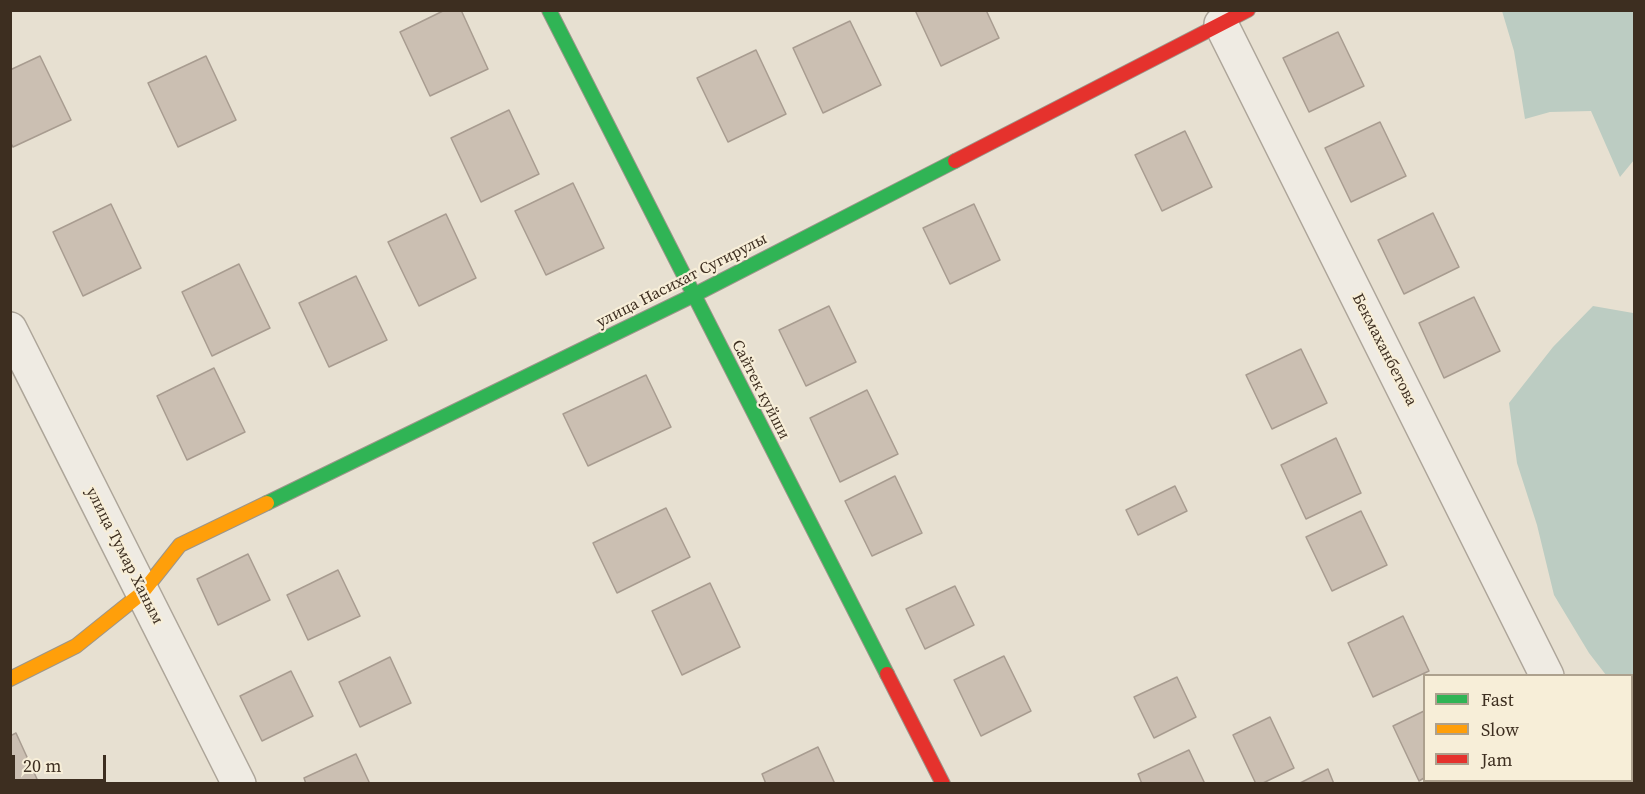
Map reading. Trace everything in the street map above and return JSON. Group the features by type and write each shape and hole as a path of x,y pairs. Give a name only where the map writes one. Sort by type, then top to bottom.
{"street":[{"name":"Сайтек куйши","path":"549,10 943,783"},
{"name":"улица Насихат Сугирулы","path":"10,679 76,646 142,593 180,545 694,295 1235,17"},
{"name":"Бекмаханбетова","path":"1235,17 1547,674"},
{"name":"улица Тумар Ханым","path":"10,329 239,783"}],"shaded area":[{"path":"1502,11 1634,11 1634,160 1620,177 1591,111 1550,112 1525,119 1514,51"},
{"path":"1593,306 1633,313 1634,311 1633,692 1633,674 1605,674 1589,653 1554,595 1537,525 1517,463 1509,403 1553,347"}],"building":[{"path":"445,10 461,10 488,69 430,96 400,32"},
{"path":"915,10 986,10 999,38 941,66"},
{"path":"850,21 881,85 823,113 793,48"},
{"path":"1338,32 1364,86 1309,112 1283,58"},
{"path":"756,50 786,114 728,142 697,78"},
{"path":"40,56 71,120 13,147 10,142 10,70"},
{"path":"206,56 236,120 178,147 148,83"},
{"path":"509,110 539,174 481,202 451,138"},
{"path":"1380,122 1406,176 1351,202 1325,148"},
{"path":"1185,131 1212,187 1162,211 1135,155"},
{"path":"573,183 604,248 546,275 515,211"},
{"path":"111,204 141,268 83,296 53,232"},
{"path":"974,204 1000,260 950,284 923,228"},
{"path":"1433,213 1459,267 1404,294 1378,240"},
{"path":"446,214 476,278 419,306 388,242"},
{"path":"239,264 270,328 212,356 182,292"},
{"path":"356,276 387,340 329,367 299,303"},
{"path":"1474,297 1500,351 1444,378 1419,323"},
{"path":"829,306 856,362 806,386 779,330"},
{"path":"1301,349 1327,403 1272,429 1246,375"},
{"path":"214,368 245,432 187,460 157,396"},
{"path":"646,375 671,427 588,466 563,414"},
{"path":"867,390 898,454 840,482 810,418"},
{"path":"1336,438 1361,493 1306,519 1281,465"},
{"path":"895,476 922,533 872,556 845,501"},
{"path":"1175,486 1187,511 1138,535 1126,510"},
{"path":"666,508 690,557 617,593 593,543"},
{"path":"1361,511 1387,565 1332,591 1306,537"},
{"path":"248,554 270,600 218,625 197,579"},
{"path":"338,570 360,616 308,640 287,595"},
{"path":"710,583 740,647 682,675 652,611"},
{"path":"955,586 974,625 925,649 906,609"},
{"path":"1403,616 1429,671 1373,697 1348,643"},
{"path":"1004,656 1031,711 981,736 954,680"},
{"path":"390,657 411,703 360,727 339,682"},
{"path":"291,671 313,716 262,741 240,696"},
{"path":"1177,677 1196,717 1154,738 1134,697"},
{"path":"1423,711 1423,779 1419,781 1393,726"},
{"path":"1270,717 1294,768 1261,784 1256,784 1233,735"},
{"path":"16,733 37,779 28,784 10,784 10,736"},
{"path":"818,747 835,784 766,784 762,774"},
{"path":"1189,750 1205,784 1142,784 1138,774"},
{"path":"356,754 370,784 306,784 304,778"},
{"path":"1328,769 1334,784 1298,784"}],"traffic: fast":[{"path":"549,10 887,674"},
{"path":"267,503 694,295 955,161"}],"traffic: slow":[{"path":"10,679 76,646 142,593 180,545 267,503"}],"traffic: jam":[{"path":"955,161 1248,10"},
{"path":"887,674 943,784"}]}
